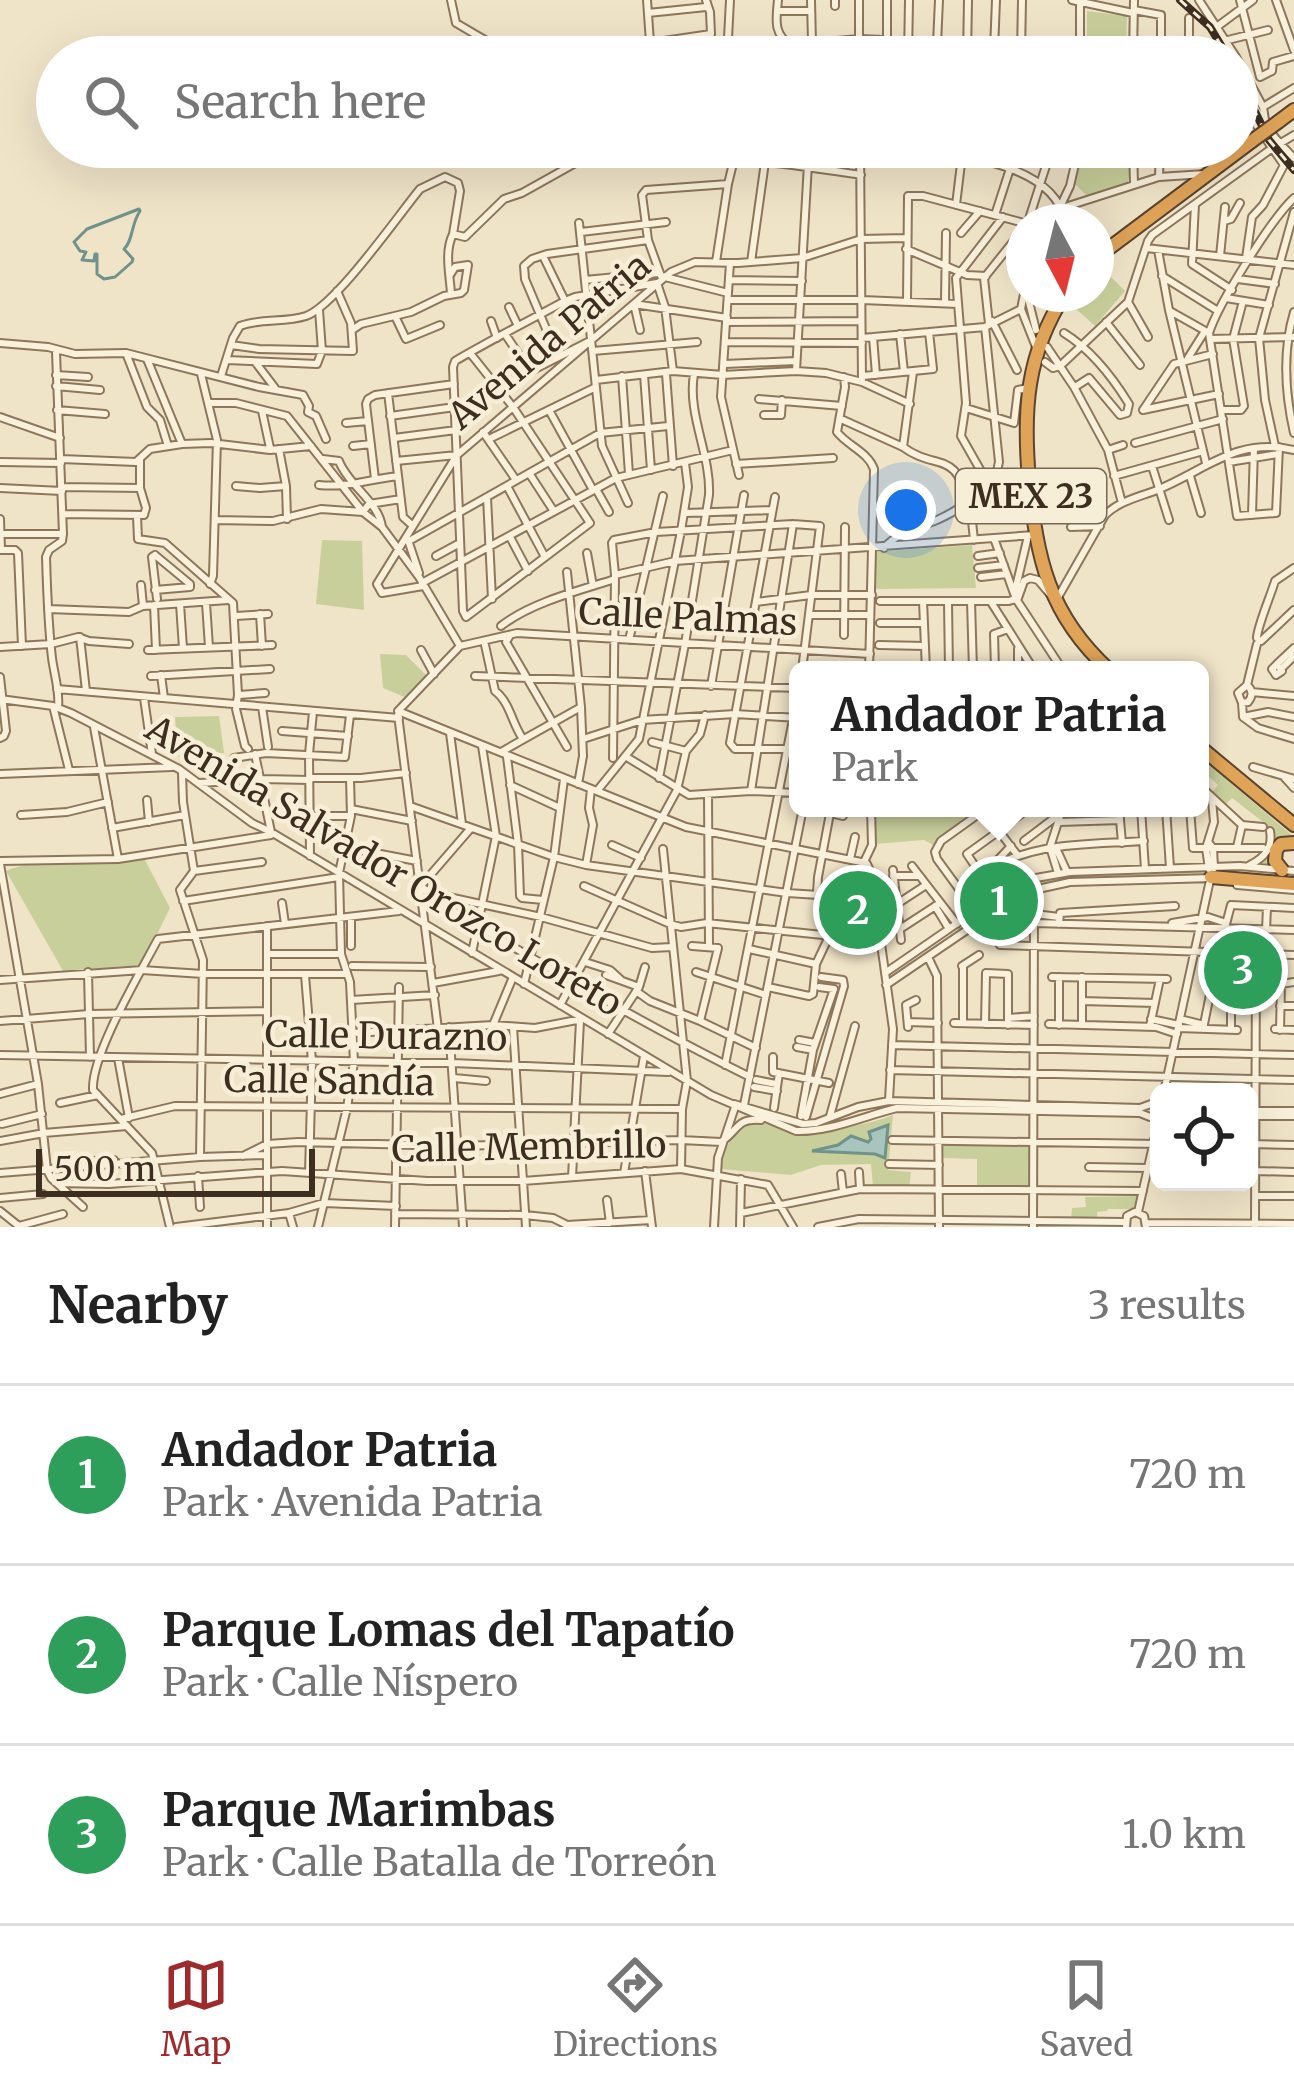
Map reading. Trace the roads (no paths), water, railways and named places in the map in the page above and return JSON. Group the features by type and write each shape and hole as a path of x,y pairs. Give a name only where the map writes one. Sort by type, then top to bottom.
{"highway":[{"path":"1258,135 1294,110"},
{"path":"1114,244 1216,168"},
{"name":"MEX 23","path":"1058,312 1028,388 1032,568 1081,641 1100,661"},
{"path":"1209,754 1294,825"},
{"path":"1288,870 1275,861 1276,850 1281,844 1294,844"},
{"path":"1211,871 1293,887"}],"street":[{"path":"451,0 456,23 478,36"},
{"path":"647,0 650,36"},
{"path":"728,36 730,0"},
{"path":"778,0 781,36"},
{"path":"811,0 812,36"},
{"path":"859,0 860,36"},
{"path":"886,36 887,0"},
{"path":"908,36 909,0"},
{"path":"939,0 939,36"},
{"path":"967,36 968,0"},
{"path":"995,36 996,0"},
{"path":"1021,36 1022,0"},
{"path":"1199,0 1225,36"},
{"path":"1219,26 1241,4 1253,0"},
{"path":"1258,70 1260,77 1272,71 1273,62 1294,53 1276,0"},
{"path":"1078,36 1076,2 1161,15 1161,36"},
{"path":"648,13 706,4 711,34 697,36"},
{"path":"1241,4 1248,34"},
{"path":"777,11 810,11"},
{"path":"1189,18 1189,36"},
{"path":"1241,36 1268,30"},
{"path":"1263,106 1294,88"},
{"path":"1258,98 1271,123 1272,148"},
{"path":"1258,110 1271,123"},
{"path":"1248,259 1252,218 1284,165 1258,126"},
{"path":"1258,158 1294,135"},
{"path":"1272,148 1294,158"},
{"path":"453,234 468,236 504,200 567,168"},
{"path":"731,168 716,262 802,258 861,238 907,238"},
{"path":"751,262 764,168"},
{"path":"796,371 808,168"},
{"path":"814,168 860,175"},
{"path":"860,168 863,379"},
{"path":"956,205 962,168"},
{"path":"986,483 960,430 966,408 957,275 999,216 1010,168"},
{"path":"1012,168 1033,179 1060,204"},
{"path":"1033,204 1046,168"},
{"path":"1063,204 1074,168"},
{"path":"1133,168 1134,184"},
{"path":"1159,168 1159,177"},
{"path":"1022,312 1053,368 1060,366 1128,302 1152,235 1244,168"},
{"path":"1068,204 1159,177 1209,173"},
{"path":"221,376 237,329 244,323 297,318 319,309 420,189 446,177 458,183 460,191 449,240 451,295"},
{"path":"673,466 665,307 648,240 643,192 728,184"},
{"path":"1070,186 1086,198"},
{"path":"907,302 908,196 1006,218"},
{"path":"1184,360 1208,334 1248,259 1294,198"},
{"path":"1224,221 1231,219 1240,203"},
{"path":"1195,204 1194,266 1229,294 1269,304"},
{"path":"1220,256 1226,207"},
{"path":"961,233 980,211"},
{"path":"1208,334 1238,516 1276,513 1277,449 1265,400 1259,338 1294,212"},
{"path":"628,503 600,433 579,228 666,222"},
{"path":"945,302 946,233"},
{"path":"558,357 523,275 524,266 545,254 648,240"},
{"path":"545,243 565,301"},
{"path":"1146,248 1294,265"},
{"path":"906,249 946,265 957,275 986,275"},
{"path":"884,548 967,502 998,467 986,275 1006,249"},
{"path":"1157,250 1206,463"},
{"name":"Avenida Patria","path":"422,582 384,593 378,590 379,578 457,454 486,436 660,278 688,263 716,262"},
{"path":"730,263 722,398 739,476"},
{"path":"351,327 463,292 468,266 455,267 450,275"},
{"path":"1162,276 1218,310"},
{"path":"585,280 660,278 728,297 958,304"},
{"path":"470,352 513,407 590,523 466,617 454,363 470,352 565,301 660,278"},
{"path":"1238,279 1275,284"},
{"path":"729,280 802,280"},
{"path":"231,345 354,350 337,291"},
{"path":"1139,441 1197,426 1244,406 1233,339 1244,301"},
{"path":"1128,302 1148,337"},
{"path":"640,330 634,304 727,321 861,321"},
{"path":"509,308 518,326"},
{"path":"227,360 316,364 322,351 319,309"},
{"path":"1169,310 1208,334 1233,339 1290,338"},
{"path":"726,342 862,341 989,324 1015,312"},
{"path":"1031,312 1036,331"},
{"path":"1294,312 1290,338 1294,433"},
{"path":"394,315 406,339 440,326"},
{"path":"491,322 530,371"},
{"path":"1106,322 1140,364"},
{"path":"989,324 1017,370"},
{"path":"863,379 933,370 929,332"},
{"path":"1064,333 1082,344 1130,407 1120,415 1089,377 1074,387"},
{"path":"900,334 910,404 903,447"},
{"path":"873,337 876,375"},
{"path":"390,416 455,408 592,340"},
{"path":"592,351 697,342"},
{"path":"0,343 76,354 126,353 305,396 307,412 316,416 330,437 312,447 275,450 182,444 150,449 132,462 0,462"},
{"path":"56,350 63,534 46,557 50,644 60,698 56,707 69,770"},
{"path":"126,353 168,446"},
{"path":"1043,353 1060,366 1108,450 1122,503"},
{"path":"1213,354 1171,366 1143,410 1219,394"},
{"path":"148,358 182,444"},
{"path":"724,364 796,361"},
{"path":"256,362 277,391"},
{"path":"516,480 486,436 523,423 596,383 622,376 796,371 863,379 910,404"},
{"path":"200,372 217,444 210,584"},
{"path":"658,778 686,644 710,488 691,394 694,374"},
{"path":"644,375 651,470"},
{"path":"56,376 88,376"},
{"path":"622,376 629,474"},
{"path":"844,377 838,433 874,469 872,661"},
{"path":"375,478 366,404 371,397 454,384"},
{"path":"56,386 100,390"},
{"path":"966,408 1016,423 1018,390 1028,388"},
{"path":"388,393 404,519 412,525"},
{"path":"759,399 842,406"},
{"path":"764,415 781,415 782,400"},
{"path":"208,403 236,403 287,416 331,470 381,517 382,527"},
{"path":"57,410 105,414"},
{"path":"549,410 609,512"},
{"path":"262,411 286,486 287,519"},
{"path":"0,417 60,438"},
{"path":"840,418 956,471 967,502"},
{"path":"346,423 368,421"},
{"path":"422,582 407,538 600,433 668,426"},
{"path":"393,438 456,430"},
{"path":"353,446 371,445"},
{"path":"1108,450 1123,445"},
{"path":"1252,515 1254,448"},
{"path":"1015,597 1024,581 1032,578 1056,601 1110,510 1122,503 1190,476 1206,463 1254,448 1294,450"},
{"path":"1229,458 1254,458 1277,449"},
{"path":"422,582 616,478 733,450"},
{"path":"1114,476 1203,451"},
{"path":"396,460 457,454"},
{"path":"736,464 833,458"},
{"path":"83,1207 47,1170 38,1084 0,863 118,859 273,833 262,779 245,746 231,603 165,543 138,539 140,515 146,508 140,460"},
{"path":"323,460 339,460 351,496 382,527 422,582 460,646"},
{"path":"586,865 594,790 639,739 684,513 685,463"},
{"path":"1152,465 1169,520"},
{"path":"331,470 344,474"},
{"path":"529,473 554,512"},
{"path":"319,485 398,476"},
{"path":"1190,476 1201,513"},
{"path":"507,485 545,556"},
{"path":"236,486 286,486"},
{"path":"0,488 140,488"},
{"path":"711,686 744,495"},
{"path":"629,640 663,496"},
{"path":"487,497 492,599"},
{"path":"776,497 731,747 789,748"},
{"path":"363,512 369,504 401,499"},
{"path":"910,530 912,500"},
{"path":"215,520 263,522 317,510 363,512"},
{"path":"684,513 772,510"},
{"path":"63,514 140,515"},
{"path":"0,519 1,550 15,550 18,555 22,646"},
{"path":"972,521 974,541"},
{"path":"751,791 793,524"},
{"path":"613,758 612,541 656,532 820,526 804,661"},
{"path":"1071,527 1100,526"},
{"path":"844,634 845,527"},
{"path":"1,533 63,534"},
{"path":"438,1029 398,715 460,646 502,630 513,616 615,577 675,561 1031,535 1032,568 1015,597"},
{"path":"509,536 528,571"},
{"path":"994,539 1015,597 1057,661"},
{"path":"436,556 460,543"},
{"path":"978,556 1000,553"},
{"path":"587,554 593,586"},
{"path":"188,582 152,557 152,650 272,645"},
{"path":"978,568 1006,570"},
{"path":"1242,703 1250,700 1257,627 1275,581 1294,568"},
{"path":"981,578 1006,570"},
{"path":"48,609 129,612 188,588 197,572"},
{"path":"567,572 583,739 578,784"},
{"path":"141,585 143,606"},
{"path":"756,602 811,595 923,601 1015,597"},
{"path":"155,598 231,603"},
{"path":"923,601 926,661"},
{"path":"948,601 949,661"},
{"path":"971,601 973,661"},
{"path":"990,601 1028,661"},
{"path":"206,602 209,647"},
{"path":"180,603 183,648"},
{"path":"1258,641 1294,610"},
{"path":"235,616 264,614 262,646"},
{"path":"810,615 870,615"},
{"path":"880,623 924,623"},
{"path":"995,661 994,634 1008,629"},
{"name":"Calle Palmas","path":"502,630 870,654"},
{"path":"517,633 506,640 568,747"},
{"path":"0,647 80,637 130,644"},
{"path":"80,637 86,691"},
{"path":"485,645 495,691 504,697 523,739"},
{"path":"879,645 925,646"},
{"path":"1018,646 1018,661"},
{"path":"421,650 434,674"},
{"path":"1294,652 1272,677 1238,692 1243,717 1258,728 1294,739"},
{"path":"151,676 270,670"},
{"path":"161,675 164,698"},
{"path":"475,676 789,690"},
{"path":"0,677 2,737"},
{"path":"1272,677 1294,696"},
{"path":"57,689 238,700 262,707 350,715 398,715 686,827 866,863 893,1029 890,1105"},
{"path":"238,700 265,693"},
{"path":"143,697 152,754"},
{"name":"Avenida Salvador Orozco Loreto","path":"1,699 56,707 152,754 339,875 581,1020 738,1106"},
{"path":"262,707 268,747"},
{"path":"502,755 581,707"},
{"path":"310,856 309,754 314,712"},
{"path":"1243,717 1268,712 1294,718"},
{"path":"583,739 642,720 735,714 789,717"},
{"path":"234,758 252,752 345,757 350,715"},
{"path":"560,1006 677,790 686,751 700,734 705,716"},
{"path":"93,724 118,859"},
{"path":"282,730 348,736"},
{"path":"450,733 462,824"},
{"path":"725,1065 789,736"},
{"path":"652,742 686,751"},
{"path":"472,953 496,836 482,746"},
{"path":"502,755 518,844 520,897 544,900"},
{"path":"625,756 689,795 789,793"},
{"path":"1253,767 1294,784"},
{"path":"0,774 179,770 194,871"},
{"path":"200,783 406,773"},
{"path":"318,1227 354,1062 351,1000 341,954 339,875 351,813 350,778"},
{"path":"524,984 554,857 564,778"},
{"path":"510,785 560,808"},
{"path":"1209,794 1242,825 1267,829 1268,851 1247,866"},
{"path":"700,1021 713,946 707,923 708,795"},
{"path":"1166,1083 1211,871 1212,796"},
{"path":"147,800 149,821"},
{"path":"21,815 67,812 108,802"},
{"path":"410,806 586,865 787,893 850,897"},
{"path":"310,816 351,813 412,821"},
{"path":"112,828 185,815"},
{"path":"714,1227 722,1142 753,1082 801,817"},
{"path":"817,895 829,817"},
{"path":"696,972 740,988 812,995 816,964 872,845 871,817"},
{"path":"975,817 935,851 1000,945 1294,955"},
{"path":"1009,823 1017,817"},
{"path":"1120,817 1121,843"},
{"path":"1142,817 1145,868"},
{"path":"1167,817 1170,868"},
{"path":"1191,817 1193,848 1263,848"},
{"path":"1024,841 1060,818 1120,820"},
{"path":"1060,818 1052,845 1062,873"},
{"path":"1237,847 1242,825"},
{"path":"420,887 472,827"},
{"path":"1004,892 968,854 999,831 1018,856"},
{"path":"850,859 855,837"},
{"path":"985,871 1052,845 1144,841"},
{"path":"611,845 641,858"},
{"path":"985,871 1011,846"},
{"path":"344,847 417,861"},
{"path":"663,849 687,1081 681,1169"},
{"path":"200,1157 203,960 180,890 194,871 262,862"},
{"path":"912,866 953,927"},
{"path":"886,985 1028,892 1062,883 1247,866 1288,870"},
{"path":"885,973 996,897 1036,878 1145,868 1211,871"},
{"path":"1111,870 1111,881"},
{"path":"985,871 996,897"},
{"path":"902,940 893,873 920,876"},
{"path":"184,901 339,875"},
{"path":"897,904 926,885"},
{"path":"584,886 681,927 707,923 881,941"},
{"path":"420,887 652,948 672,947"},
{"path":"1028,892 1034,918 1033,1224"},
{"path":"1059,920 1060,913 1176,902 1172,925"},
{"path":"283,903 285,924"},
{"path":"900,929 938,904"},
{"path":"1225,926 1229,906 1294,908"},
{"path":"1265,929 1267,907"},
{"path":"1124,926 1125,909"},
{"path":"1100,910 1100,925"},
{"path":"94,1058 158,939 403,911"},
{"path":"455,912 683,1044 753,1082 777,1087"},
{"path":"351,916 351,946"},
{"path":"1034,918 1100,925 1201,923 1294,930"},
{"path":"0,924 10,923"},
{"path":"267,926 267,1227"},
{"path":"692,946 713,946"},
{"path":"922,947 937,974 939,1224"},
{"path":"748,949 816,964"},
{"path":"267,954 341,954"},
{"path":"1256,954 1256,1083"},
{"path":"986,1024 986,973 977,957 963,966 959,1023 986,1024 1034,1021"},
{"path":"585,962 610,970 621,980"},
{"path":"352,966 431,967"},
{"path":"608,1034 638,989 645,967"},
{"path":"0,980 142,970 347,974"},
{"path":"433,983 503,971"},
{"path":"88,972 92,1084 154,1156 173,1227 289,1213 324,1203 462,1215 525,1215 554,1218 567,1225 652,1223 646,1171"},
{"path":"986,973 1008,974 1008,1021"},
{"path":"305,975 312,1060 309,1173"},
{"path":"606,975 638,989 650,1001 756,1048"},
{"path":"493,1025 513,977"},
{"path":"1150,1023 1163,979 1056,977 1054,1025 1150,1023 1234,1030 1230,980 1214,979 1203,1027"},
{"path":"1082,977 1082,1025"},
{"path":"806,1118 814,1046 844,980 820,982"},
{"path":"1294,982 1281,983 1278,1029 1294,1030"},
{"path":"395,1227 399,987"},
{"path":"811,1079 838,989"},
{"path":"351,1000 434,995"},
{"path":"916,1000 906,1005 911,1024 938,1018"},
{"path":"1082,1001 1155,1003"},
{"path":"1280,1006 1294,1006"},
{"path":"0,1021 89,1014 267,1011"},
{"path":"352,1033 493,1025 535,1028 581,1020 572,1177"},
{"path":"830,1118 854,1026"},
{"path":"449,1027 463,1227"},
{"path":"513,1027 526,1227"},
{"path":"798,1043 814,1046"},
{"path":"892,1046 1294,1055"},
{"name":"Calle Durazno","path":"0,1055 672,1072"},
{"path":"624,1172 644,1055"},
{"path":"773,1057 772,1071 829,1083"},
{"path":"118,1058 126,1121"},
{"path":"890,1070 1294,1080"},
{"path":"774,1108 779,1073"},
{"path":"454,1078 486,1081"},
{"path":"0,1094 38,1084"},
{"path":"60,1103 98,1095"},
{"path":"738,1106 796,1131 811,1131 868,1106 1139,1108 1150,1104"},
{"path":"738,1106 791,1122 872,1117 890,1105"},
{"path":"868,1106 872,1117"},
{"name":"Calle Sandía","path":"0,1141 126,1121 163,1107 682,1109"},
{"path":"1034,1108 1140,1113 1150,1118"},
{"path":"1258,1113 1294,1114"},
{"path":"2,1124 42,1114"},
{"path":"791,1122 806,1118"},
{"path":"243,1156 267,1144 722,1142 748,1119 767,1120"},
{"path":"892,1140 1150,1144"},
{"path":"1258,1144 1294,1145"},
{"path":"72,1162 267,1154"},
{"path":"0,1173 154,1156"},
{"path":"1138,1212 1150,1162"},
{"path":"890,1164 939,1165"},
{"path":"1089,1167 1148,1168"},
{"name":"Calle Membrillo","path":"57,1184 267,1172 460,1181 681,1169 741,1179"},
{"path":"1258,1171 1294,1172"},
{"path":"859,1172 860,1189"},
{"path":"841,1174 843,1192"},
{"path":"198,1176 200,1208"},
{"path":"740,1227 741,1179 770,1186 793,1227"},
{"path":"741,1213 860,1189 1143,1191"},
{"path":"1255,1191 1255,1226"},
{"path":"0,1198 44,1194"},
{"path":"1255,1196 1294,1196"},
{"path":"608,1201 610,1223"},
{"path":"0,1211 19,1227 63,1214"},
{"path":"818,1227 874,1223 1125,1225 1129,1214 1138,1212 1147,1225 1294,1224"},
{"path":"289,1213 293,1227"}],"water":[{"path":"888,1125 885,1158 812,1151 838,1145 851,1136 868,1142 869,1132"}],"waterway":[{"path":"139,209 124,249 132,262 115,277 104,279 97,274 97,254 94,261 82,260 86,252 74,242 87,229 139,209"}],"railway":[{"path":"1180,0 1215,36"},
{"path":"1258,118 1294,170"}],"place":[{"name":"Andador Patria","path":"999,901"},
{"name":"Parque Lomas del Tapatío","path":"858,910"},
{"name":"Parque Marimbas","path":"1243,970"}]}
